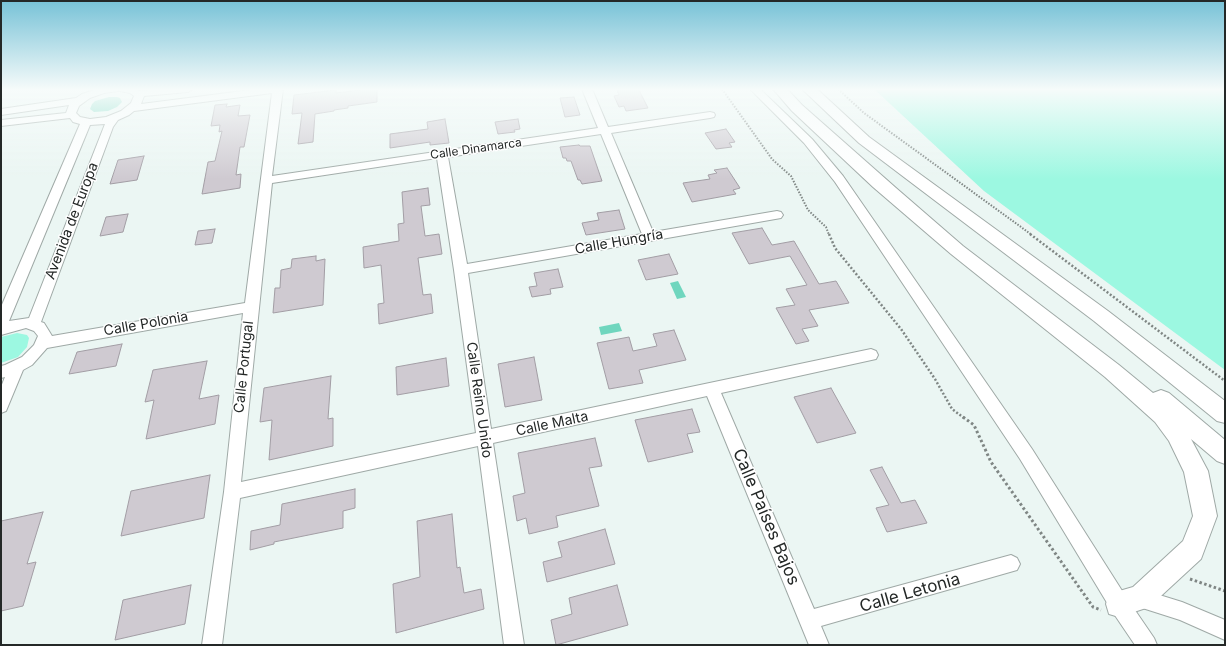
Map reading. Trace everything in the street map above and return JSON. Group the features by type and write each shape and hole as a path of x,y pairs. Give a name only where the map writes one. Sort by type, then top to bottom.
{"highway":[{"path":"809,119 957,250 1112,371 1163,415 1177,434 1196,471 1205,516 1192,550 1170,571 1130,602"},
{"path":"842,119 864,140 1101,316 1225,414"},
{"path":"879,182 1154,393 1225,454"}],"street":[{"path":"1,123 36,119"},
{"path":"76,119 90,122 104,119"},
{"name":"Avenida de Europa","path":"32,325 108,127 113,119"},
{"name":"Calle Portugal","path":"212,645 232,492 251,306 274,119"},
{"path":"599,119 649,237"},
{"name":"Calle Dinamarca","path":"267,180 683,119"},
{"path":"786,119 808,140 839,179 1026,454 1130,602 1147,645"},
{"name":"Avenida de Europa","path":"1,323 86,121"},
{"name":"Calle Reino Unido","path":"442,154 461,270 514,645"},
{"name":"Calle Hungría","path":"461,270 777,215"},
{"name":"Calle Polonia","path":"42,343 251,306"},
{"path":"1,330 7,326 26,323 39,326 45,335 40,348 27,361 8,371 1,372"},
{"name":"Calle Malta","path":"232,492 871,355"},
{"path":"1,406 17,366"},
{"name":"Calle Países Bajos","path":"712,390 819,645"},
{"name":"Calle Letonia","path":"809,620 1011,564"},
{"path":"1130,602 1182,611 1225,630"}],"path":[{"path":"744,119 772,159 791,176 808,210 826,227 835,248 901,329 936,379 952,409 974,425 990,462 1093,607 1106,612 1130,602"},
{"path":"872,119 1062,258 1225,381"},
{"path":"1170,571 1225,591"}],"shaded area":[{"path":"907,119 1225,119 1225,370 984,191"},
{"path":"678,281 686,297 677,299 670,283"},
{"path":"619,323 622,331 601,335 599,327"},
{"path":"17,333 27,335 29,338 27,347 18,357 1,363 1,337"}],"building":[{"path":"212,119 249,119 244,147 240,147 236,175 241,174 240,188 202,194 208,162 215,161 222,131 219,132 220,125 211,126"},
{"path":"301,119 315,119 313,142 298,144"},
{"path":"445,119 449,143 430,145 430,142 390,148 390,134 428,129 427,122"},
{"path":"518,119 520,129 514,130 515,132 498,134 495,122"},
{"path":"726,129 735,142 729,143 732,147 716,149 705,133"},
{"path":"579,145 590,146 602,181 582,184 580,180 578,180 571,161 567,161 566,158 563,158 560,147"},
{"path":"144,156 137,180 110,184 118,160"},
{"path":"727,168 740,188 733,190 736,194 692,202 683,183 710,179 708,175 717,173 714,170"},
{"path":"428,188 430,205 421,206 425,236 439,234 442,254 418,258 423,295 431,294 433,313 379,324 378,304 384,303 381,265 364,268 363,247 399,241 398,224 404,223 402,192"},
{"path":"619,210 625,229 586,235 582,223 599,220 597,213"},
{"path":"128,214 123,232 100,236 106,217"},
{"path":"762,228 772,245 794,241 819,284 836,281 849,303 809,310 818,326 802,329 809,341 796,344 776,308 795,305 786,289 807,285 790,256 749,264 732,233"},
{"path":"215,229 212,243 195,245 198,231"},
{"path":"669,254 678,274 646,280 638,260"},
{"path":"316,256 316,261 325,259 323,305 273,313 275,288 280,288 281,270 291,268 292,259"},
{"path":"558,269 563,287 550,289 551,294 532,297 529,287 537,286 534,273"},
{"path":"674,330 686,360 639,370 643,383 609,389 597,343 629,337 633,351 657,346 653,334"},
{"path":"122,344 116,366 69,374 77,352"},
{"path":"534,357 542,400 505,407 498,364"},
{"path":"446,358 449,386 397,395 396,367"},
{"path":"207,361 199,399 219,395 215,424 146,439 154,400 145,402 153,370"},
{"path":"331,376 328,419 333,418 333,446 269,460 272,420 260,422 264,388"},
{"path":"831,388 856,433 817,443 794,397"},
{"path":"692,409 700,432 687,434 693,452 648,462 635,420"},
{"path":"595,438 602,466 589,468 599,506 556,516 558,527 529,534 526,518 517,521 513,496 525,493 518,453"},
{"path":"882,467 901,503 915,500 927,523 887,532 876,508 889,505 870,470"},
{"path":"210,475 204,518 121,536 131,491"},
{"path":"355,489 355,508 343,511 343,528 274,542 274,544 250,550 251,531 280,525 282,504"},
{"path":"43,512 27,564 36,562 23,606 1,611 1,521"},
{"path":"452,514 457,568 460,567 464,593 481,589 484,609 396,633 393,584 420,577 417,521"},
{"path":"605,529 615,564 547,582 543,562 562,557 558,542"},
{"path":"191,585 185,624 115,640 123,600"},
{"path":"617,585 628,625 556,645 551,620 572,614 569,598"}]}
